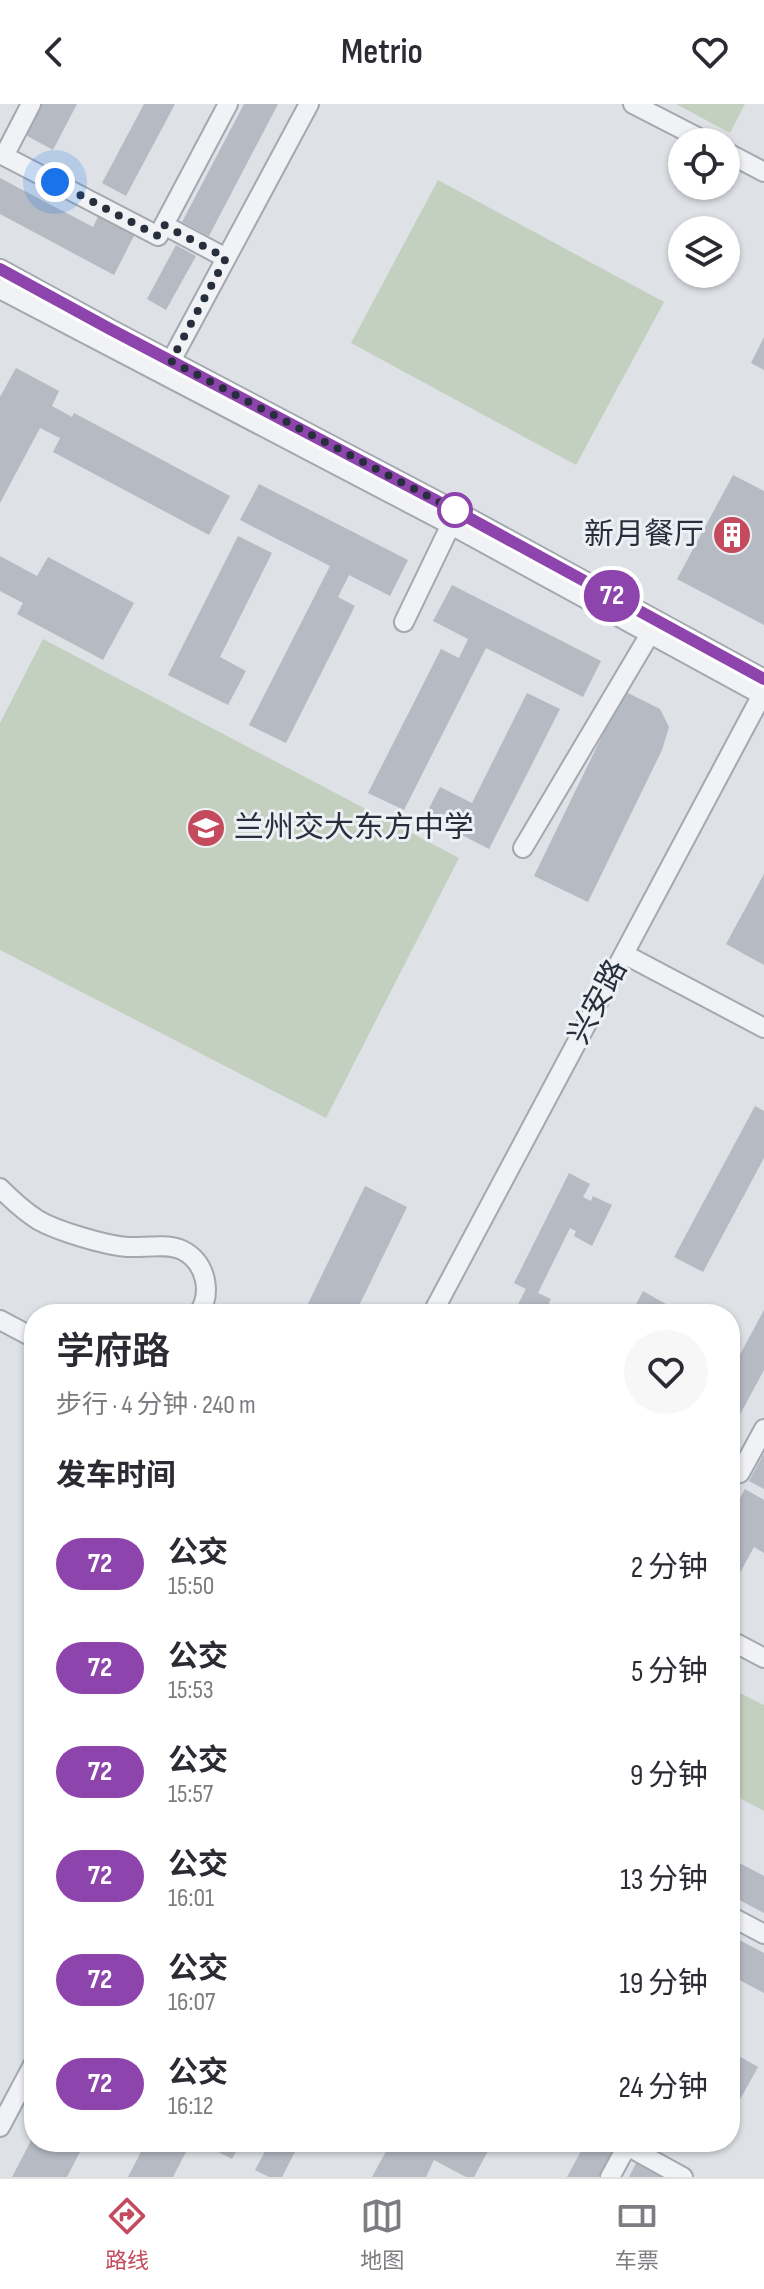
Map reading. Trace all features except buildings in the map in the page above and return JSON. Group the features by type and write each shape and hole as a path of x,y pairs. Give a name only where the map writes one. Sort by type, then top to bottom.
{"street":[{"path":"31,104 4,156 161,231 226,258"},
{"path":"161,231 228,104"},
{"path":"171,361 309,104"},
{"path":"633,104 680,128"},
{"path":"740,159 764,172"},
{"path":"0,269 763,690"},
{"path":"0,289 454,518 650,634 763,690"},
{"path":"404,622 454,518"},
{"path":"523,848 650,634"},
{"name":"兴安路","path":"437,1304 763,690"},
{"path":"624,954 764,1028"},
{"path":"0,1188 41,1221 82,1236 125,1247 182,1250 200,1267 206,1281 202,1304"},
{"path":"0,1320 24,1333"},
{"path":"740,1473 764,1429"},
{"path":"740,1645 764,1658"},
{"path":"740,1921 764,1934"},
{"path":"0,2127 24,2082"},
{"path":"610,2177 624,2152"},
{"path":"638,2152 683,2177"}],"green space":[{"path":"676,104 745,104 733,128 721,128"},
{"path":"438,180 664,302 576,465 351,343"},
{"path":"43,639 459,858 326,1118 0,950 0,723"},
{"path":"740,1693 764,1705 764,1811 740,1798"}],"bus line":[{"name":"72","path":"0,269 458,512 764,679"}],"place":[{"name":"新月餐厅","path":"732,535"},
{"name":"兰州交大东方中学","path":"206,828"}],"route":[{"path":"55,182 158,236 164,225 226,258 171,361 458,512 455,510"}]}
